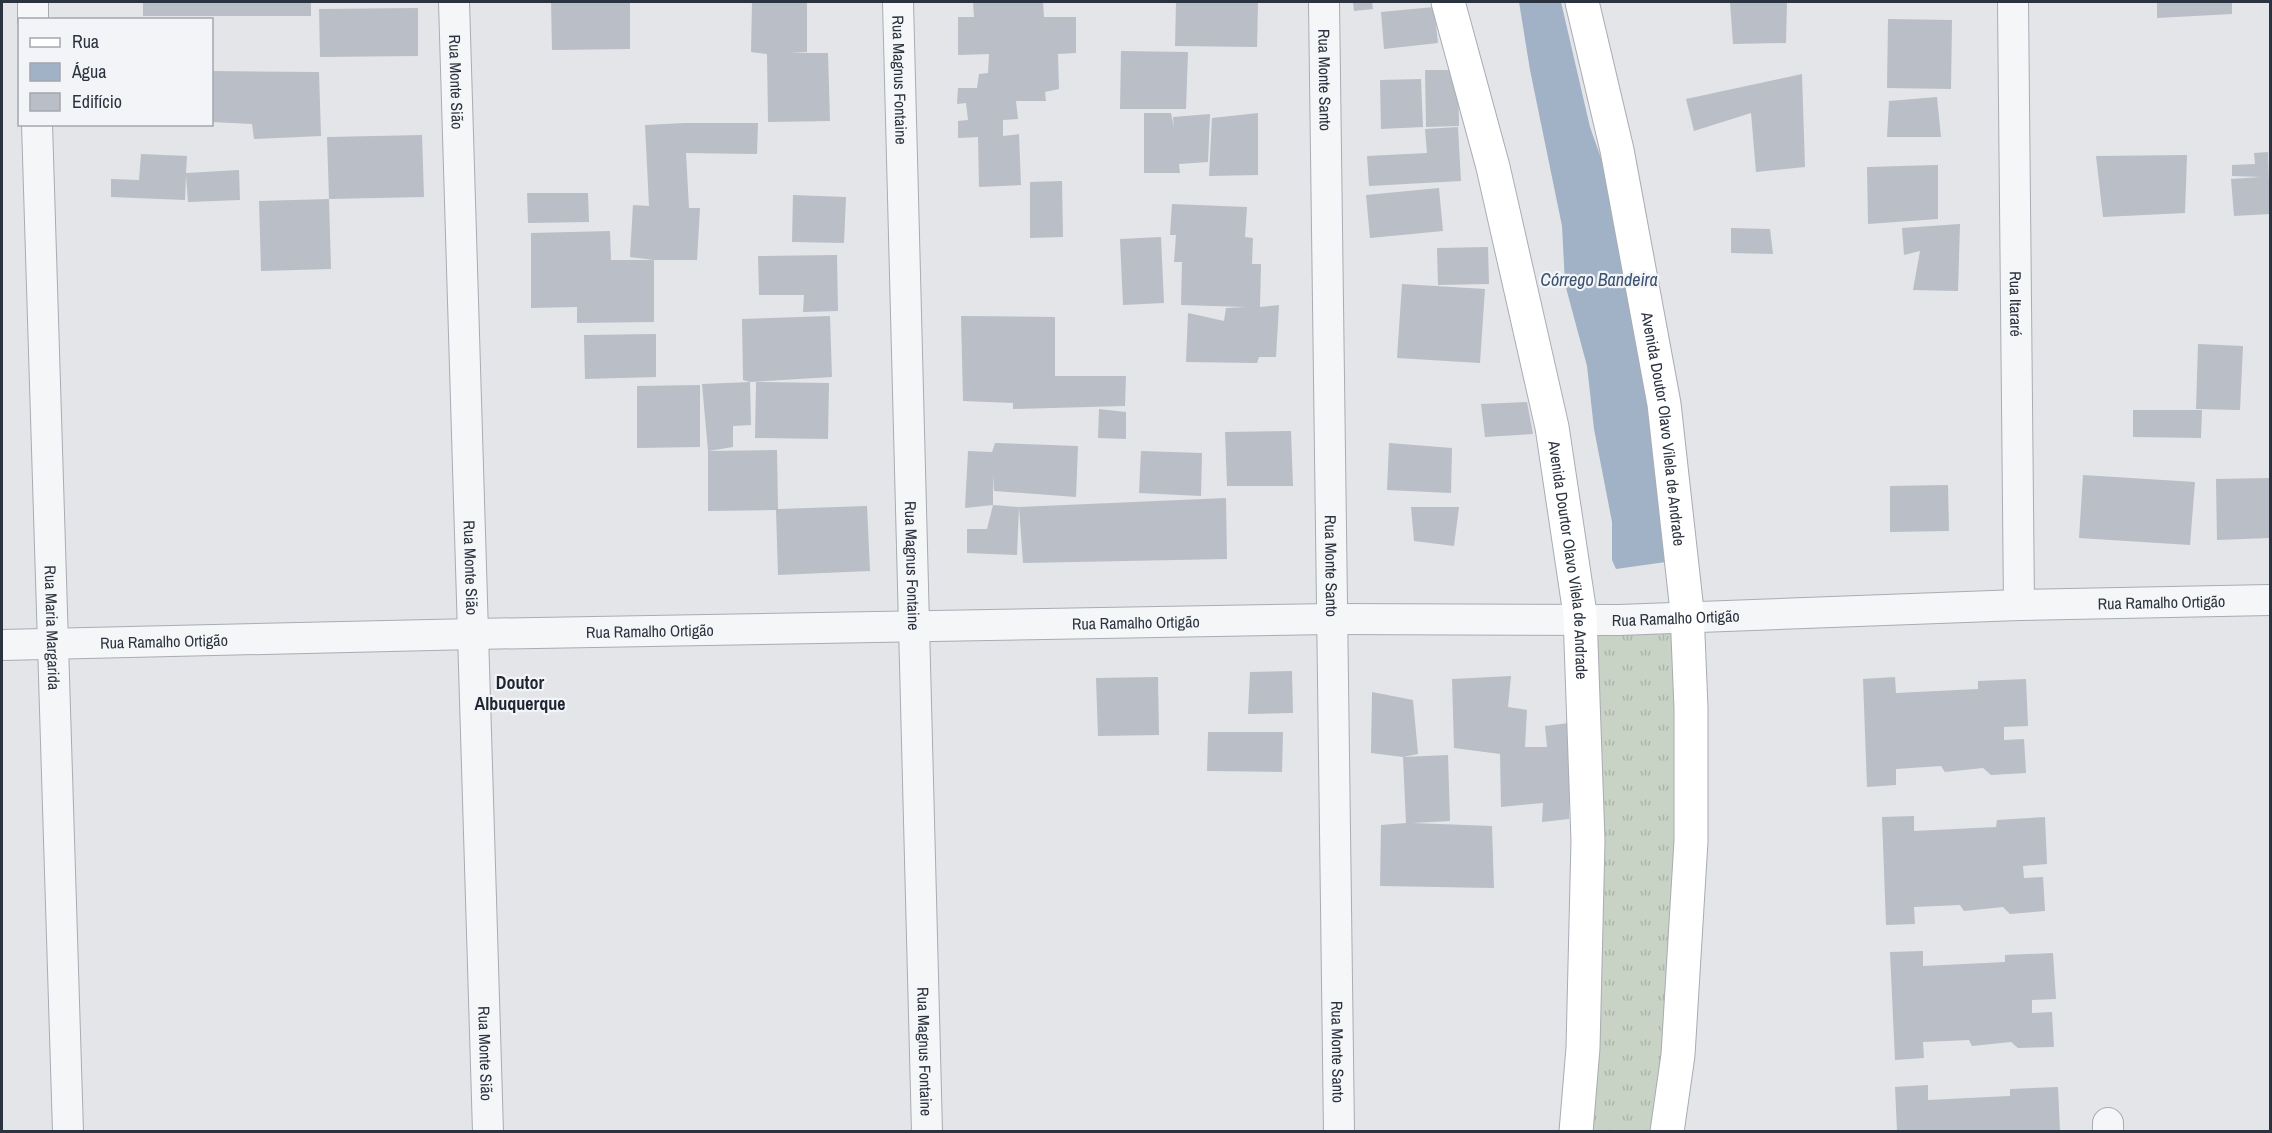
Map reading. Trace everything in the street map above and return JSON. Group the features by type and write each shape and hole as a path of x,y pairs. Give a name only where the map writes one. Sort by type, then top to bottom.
{"main road":[{"name":"Avenida Dourtor Olavo Vilela de Andrade","path":"1448,2 1493,167 1552,427 1581,614 1579,621 1588,841 1583,1048 1576,1131"},
{"name":"Avenida Doutor Olavo Vilela de Andrade","path":"1582,2 1617,150 1664,404 1687,615"},
{"path":"1667,1131 1678,1055 1691,841 1691,708 1687,615"}],"street":[{"path":"33,2 33,18"},
{"name":"Rua Monte Sião","path":"454,2 488,1131"},
{"name":"Rua Magnus Fontaine","path":"898,2 927,1131"},
{"name":"Rua Monte Santo","path":"1324,2 1339,1131"},
{"name":"Rua Itararé","path":"2013,2 2019,605"},
{"name":"Rua Maria Margarida","path":"37,126 68,1131"},
{"name":"Rua Ramalho Ortigão","path":"2,645 1332,619 1579,621 1687,615 2271,600"}],"green space":[{"path":"1675,624 1676,840 1664,1053 1652,1131 1592,1131 1588,635"}],"water":[{"name":"Córrego Bandeira","path":"1519,2 1561,2 1590,127 1624,223 1673,561 1616,569 1612,560 1612,522 1594,429 1587,366 1565,284 1562,226 1530,70"}],"building":[{"path":"143,2 311,2 311,16 143,16"},
{"path":"551,2 630,2 630,49 552,50"},
{"path":"752,2 807,2 807,52 791,53 828,53 830,121 768,122 767,54 751,52"},
{"path":"973,2 1043,2 1044,17 1076,17 1076,53 1058,54 1059,89 1045,92 1046,101 1016,101 1018,119 1003,120 1003,136 1019,134 1021,185 979,187 978,137 958,138 958,121 968,120 966,103 957,104 958,88 977,88 979,74 988,73 989,54 958,55 958,17 974,17"},
{"path":"1176,2 1258,2 1257,47 1175,46"},
{"path":"1353,2 1372,2 1373,9 1354,11"},
{"path":"1730,2 1787,2 1786,43 1733,44"},
{"path":"2157,2 2232,2 2232,14 2157,18"},
{"path":"1434,7 1438,43 1384,49 1381,12"},
{"path":"418,8 418,56 320,57 319,9"},
{"path":"1888,19 1952,20 1951,89 1887,88"},
{"path":"1121,51 1188,52 1186,109 1120,109"},
{"path":"1425,70 1458,70 1459,126 1426,127"},
{"path":"213,71 319,72 321,136 254,139 252,124 213,122"},
{"path":"1802,74 1805,167 1756,172 1751,113 1694,131 1686,99"},
{"path":"1421,79 1423,127 1381,129 1380,80"},
{"path":"1937,97 1941,137 1887,137 1889,101"},
{"path":"1144,113 1171,113 1174,128 1173,117 1210,114 1208,162 1179,164 1180,173 1144,173"},
{"path":"1258,113 1258,175 1209,176 1212,118"},
{"path":"758,123 757,154 686,153 689,208 700,208 697,260 654,260 630,257 633,205 649,206 645,125"},
{"path":"1458,127 1461,181 1369,186 1367,156 1427,153 1425,129"},
{"path":"422,135 424,197 329,199 327,137"},
{"path":"2268,152 2270,214 2234,216 2231,179 2261,177 2232,176 2232,165 2255,164 2254,153"},
{"path":"141,154 187,156 186,173 239,170 240,200 188,202 186,175 185,200 111,197 111,179 139,180"},
{"path":"2187,155 2185,213 2103,217 2096,156"},
{"path":"1938,165 1938,219 1868,224 1867,167"},
{"path":"1062,181 1063,237 1030,238 1030,182"},
{"path":"1439,188 1443,231 1370,238 1366,195"},
{"path":"527,193 588,193 589,222 528,223"},
{"path":"793,195 846,197 844,243 792,242"},
{"path":"329,199 331,269 261,271 259,201"},
{"path":"1172,204 1247,207 1245,237 1253,238 1252,264 1261,264 1260,307 1279,305 1276,357 1259,357 1257,363 1186,362 1188,313 1224,321 1226,308 1246,307 1181,305 1182,262 1174,262 1176,235 1170,235"},
{"path":"1960,224 1958,291 1913,290 1920,251 1904,255 1902,228"},
{"path":"1731,228 1770,229 1773,254 1731,253"},
{"path":"610,231 611,260 654,260 654,322 577,323 577,307 531,308 531,233"},
{"path":"1161,237 1164,303 1123,305 1120,239"},
{"path":"1488,247 1489,284 1438,285 1437,248"},
{"path":"837,255 838,311 803,312 804,295 759,295 758,256"},
{"path":"1402,284 1485,289 1480,363 1397,358"},
{"path":"830,316 832,377 750,382 743,380 742,319"},
{"path":"961,316 1055,317 1055,376 1126,376 1125,406 1013,409 1013,403 963,401"},
{"path":"656,334 656,377 585,379 584,335"},
{"path":"2198,344 2243,346 2240,410 2196,409"},
{"path":"750,382 751,425 733,426 733,447 708,451 702,384"},
{"path":"756,382 829,383 828,439 755,438"},
{"path":"700,385 700,447 637,448 637,386"},
{"path":"1527,402 1533,434 1485,437 1481,404"},
{"path":"1099,409 1126,412 1126,439 1098,438"},
{"path":"2133,410 2202,410 2201,438 2133,437"},
{"path":"1291,431 1293,486 1227,486 1225,432"},
{"path":"995,443 1078,446 1076,497 994,491 993,474 993,505 965,508 968,451 992,452"},
{"path":"1389,443 1452,448 1451,493 1387,490"},
{"path":"777,450 778,509 867,506 870,571 778,575 776,510 708,511 708,451"},
{"path":"1141,451 1202,453 1201,496 1139,493"},
{"path":"2083,475 2195,482 2190,545 2079,538"},
{"path":"2270,478 2270,538 2217,540 2216,479"},
{"path":"1948,485 1949,531 1890,532 1890,486"},
{"path":"1226,498 1227,559 1023,563 1019,507"},
{"path":"993,505 1019,507 1017,555 967,553 967,529 987,529"},
{"path":"1411,507 1459,507 1454,546 1414,541"},
{"path":"1292,671 1293,713 1248,714 1250,672"},
{"path":"1511,676 1508,707 1527,710 1525,747 1547,747 1545,726 1569,723 1569,819 1542,822 1543,803 1501,807 1500,754 1454,748 1452,679"},
{"path":"1158,677 1159,735 1098,736 1096,678"},
{"path":"1895,677 1896,693 1978,689 1978,681 2026,679 2028,726 2004,727 2004,740 2024,739 2026,773 1991,775 1983,768 1945,772 1941,766 1896,769 1896,785 1867,787 1863,679"},
{"path":"1372,692 1413,700 1418,754 1403,757 1371,753"},
{"path":"1208,732 1283,732 1282,772 1207,771"},
{"path":"1448,755 1450,821 1412,823 1492,826 1494,888 1380,886 1381,825 1406,823 1403,757"},
{"path":"1914,816 1914,831 1996,827 1997,820 2045,817 2047,864 2023,866 2024,878 2043,877 2045,911 2010,914 2003,907 1964,911 1960,905 1914,907 1915,924 1886,925 1882,817"},
{"path":"1923,951 1923,966 2005,962 2005,955 2053,953 2056,999 2032,1000 2032,1013 2052,1012 2054,1047 2018,1048 2011,1042 1972,1046 1969,1040 1923,1042 1924,1058 1895,1060 1890,952"},
{"path":"1928,1085 1928,1100 2010,1096 2010,1089 2058,1087 2060,1131 1897,1131 1895,1087"}],"district":[{"name":"Doutor Albuquerque","path":"520,692"}]}
